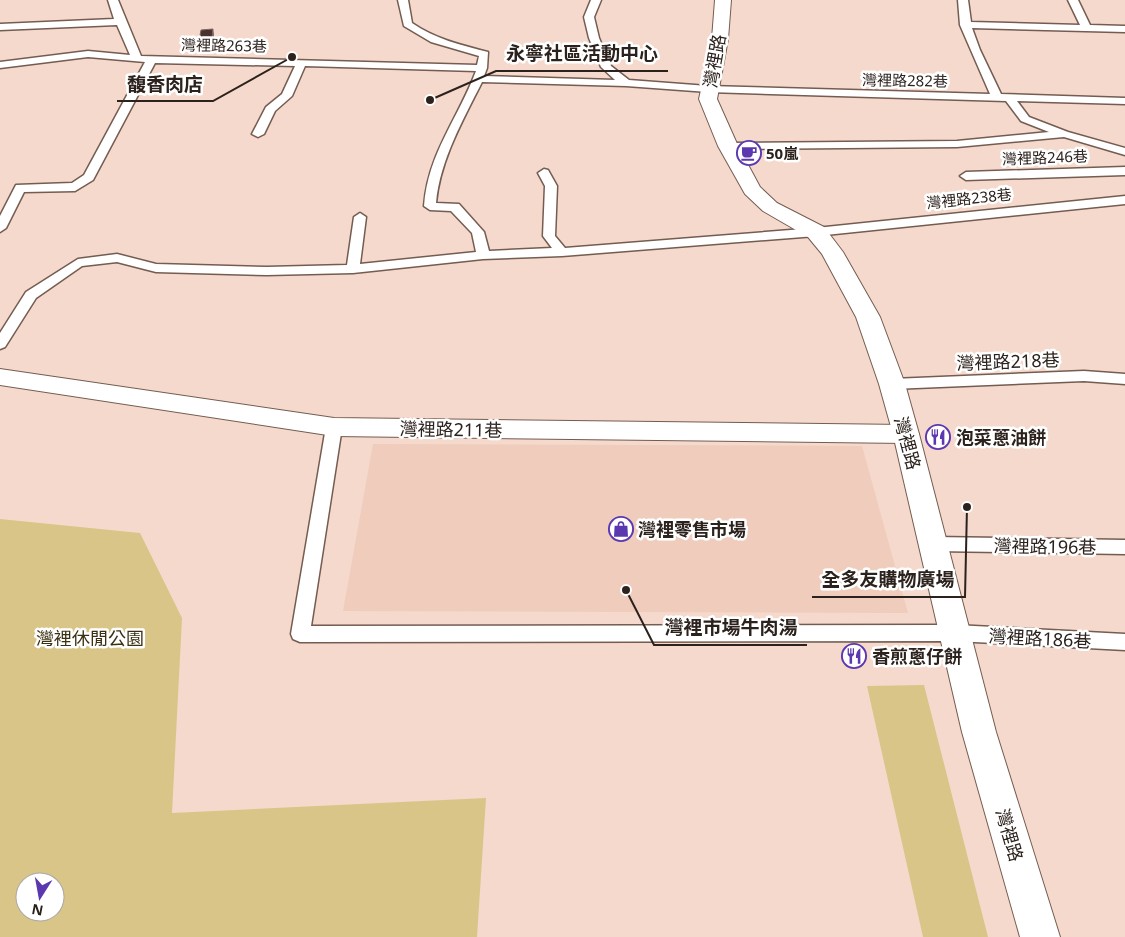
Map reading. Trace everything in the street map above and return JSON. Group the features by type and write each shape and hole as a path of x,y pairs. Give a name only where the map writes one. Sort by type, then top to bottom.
{"street":[{"name":"灣裡路","path":"723,0 720,39 708,89 708,99 728,146 752,190 781,213 816,232 832,252 868,317 892,384 906,434 979,732 1040,937"},
{"name":"灣裡路211巷","path":"0,377 334,427 906,434"}],"lane":[{"path":"113,0 120,22 137,59"},
{"path":"402,0 407,24 426,37 448,46 484,54 480,73 455,124 432,181 430,206 455,207 478,232 483,255"},
{"path":"596,0 589,18 594,38 606,68 626,83"},
{"path":"963,0 965,25 972,49 997,97"},
{"path":"1073,0 1086,28"},
{"path":"0,27 120,22"},
{"path":"965,25 1125,28"},
{"path":"0,65 88,54 137,59"},
{"name":"灣裡路263巷","path":"137,59 301,63 708,89"},
{"path":"0,228 20,188 75,187 89,177 152,60"},
{"path":"258,134 270,109 287,96 301,63"},
{"name":"灣裡路282巷","path":"708,89 1125,101"},
{"path":"1009,98 1024,119 1064,134 1125,152"},
{"path":"728,146 957,144 1064,134"},
{"name":"灣裡路246巷","path":"966,176 1125,171"},
{"path":"544,173 551,186 549,236 562,252"},
{"name":"灣裡路238巷","path":"562,252 816,232 1003,211 1125,200"},
{"path":"353,269 360,217"},
{"path":"0,344 32,295 78,263 117,258 156,268 267,271 353,269 483,255 562,252"},
{"name":"灣裡路218巷","path":"892,384 1084,376 1125,379"},
{"name":"灣裡路186巷","path":"334,427 300,634 955,633 1125,642"},
{"name":"灣裡路196巷","path":"934,544 1125,547"}],"shaded area":[{"name":"灣裡零售市場","path":"373,444 862,446 908,613 343,611"}],"green space":[{"name":"灣裡休閒公園","path":"0,519 140,533 182,618 172,813 486,798 477,937 0,937"},
{"path":"924,685 988,937 923,937 867,686"}],"building":[{"path":"213,29 211,46 198,46 201,30"}],"place":[{"name":"馥香肉店","path":"292,57"},
{"name":"永寧社區活動中心","path":"430,100"},
{"name":"50嵐","path":"749,153"},
{"name":"泡菜蔥油餅","path":"938,437"},
{"name":"全多友購物廣場","path":"967,507"},
{"name":"灣裡零售市場","path":"621,529"},
{"name":"灣裡市場牛肉湯","path":"626,590"},
{"name":"香煎蔥仔餅","path":"854,656"}]}
